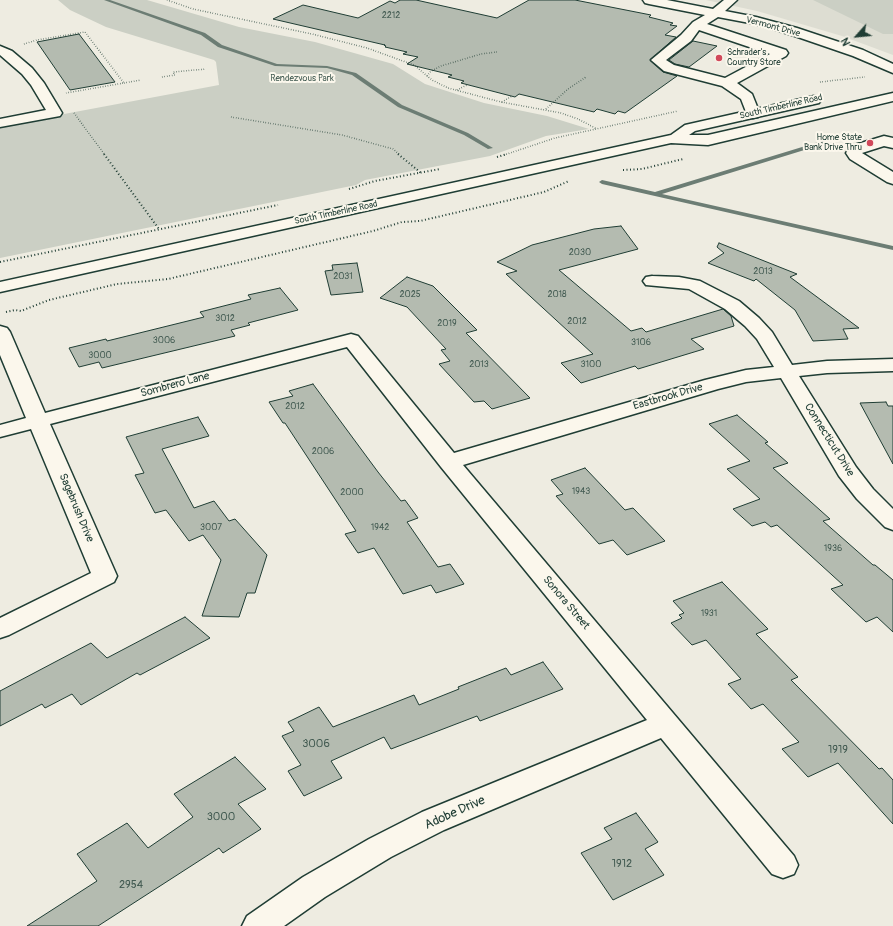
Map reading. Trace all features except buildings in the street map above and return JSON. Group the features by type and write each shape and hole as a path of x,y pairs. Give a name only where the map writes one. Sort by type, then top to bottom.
{"street":[{"name":"Vermont Drive","path":"649,0 756,21 817,38 858,53 893,69"},
{"path":"731,0 716,13 697,25 686,38 658,60 669,68 728,83 747,97 753,114"},
{"path":"697,25 781,53 728,83"},
{"path":"0,50 27,71 37,82 55,113 0,123"},
{"name":"South Timberline Road","path":"671,139 690,128 830,96"},
{"name":"South Timberline Road","path":"0,287 671,139 708,140 893,97"},
{"path":"893,143 890,141 884,141 856,149 854,153 855,156 893,179"},
{"name":"Connecticut Drive","path":"652,281 679,282 694,285 732,305 752,322 765,336 847,471 865,494 893,522"},
{"name":"Sagebrush Drive","path":"0,332 105,576 0,629"},
{"name":"Sombrero Lane","path":"0,431 351,340"},
{"name":"Sonora Street","path":"351,340 449,462 783,865"},
{"name":"Eastbrook Drive","path":"449,462 594,418 712,384 746,376 827,367 893,365"},
{"name":"Adobe Drive","path":"258,926 314,887 380,848 433,821 666,724"}],"path":[{"path":"167,0 193,9 312,34 367,48 414,65 427,76 456,90 501,102 546,110 578,119 597,129"},
{"path":"18,46 37,40 85,32 124,83"},
{"path":"427,76 431,70 441,66 481,54 497,52"},
{"path":"162,77 175,75 173,72 189,70 191,72 206,69"},
{"path":"546,110 568,89 586,77"},
{"path":"818,82 867,77"},
{"path":"62,93 141,80"},
{"path":"456,90 467,85"},
{"path":"501,102 512,96"},
{"path":"496,157 555,138 679,111"},
{"path":"74,112 158,229"},
{"path":"231,117 342,135 393,149 439,190"},
{"path":"618,170 642,169 684,159"},
{"path":"345,190 375,181 441,169"},
{"path":"0,313 15,310 21,311 49,300 117,284 168,279 374,231 402,222 420,221 544,192 570,181"},
{"path":"0,262 282,204"}],"shaded area":[{"path":"706,0 893,0 893,55 842,36 757,11"}],"green space":[{"name":"Rendezvous Park","path":"58,0 147,0 239,27 315,42 393,64 425,84 484,103 547,116 589,129 546,136 490,156 365,180 356,185 0,258 0,126 219,85 216,62 214,60 106,27 70,10"},
{"path":"813,0 893,0 893,34 883,34"}],"waterway":[{"path":"106,0 203,34 220,46 277,65 327,67 354,74 400,106 466,134 490,148"},
{"path":"655,194 825,142"},
{"path":"602,182 893,248"}],"place":[{"name":"Schrader's Country Store","path":"719,58"},
{"name":"Home State Bank Drive Thru","path":"870,143"}]}
